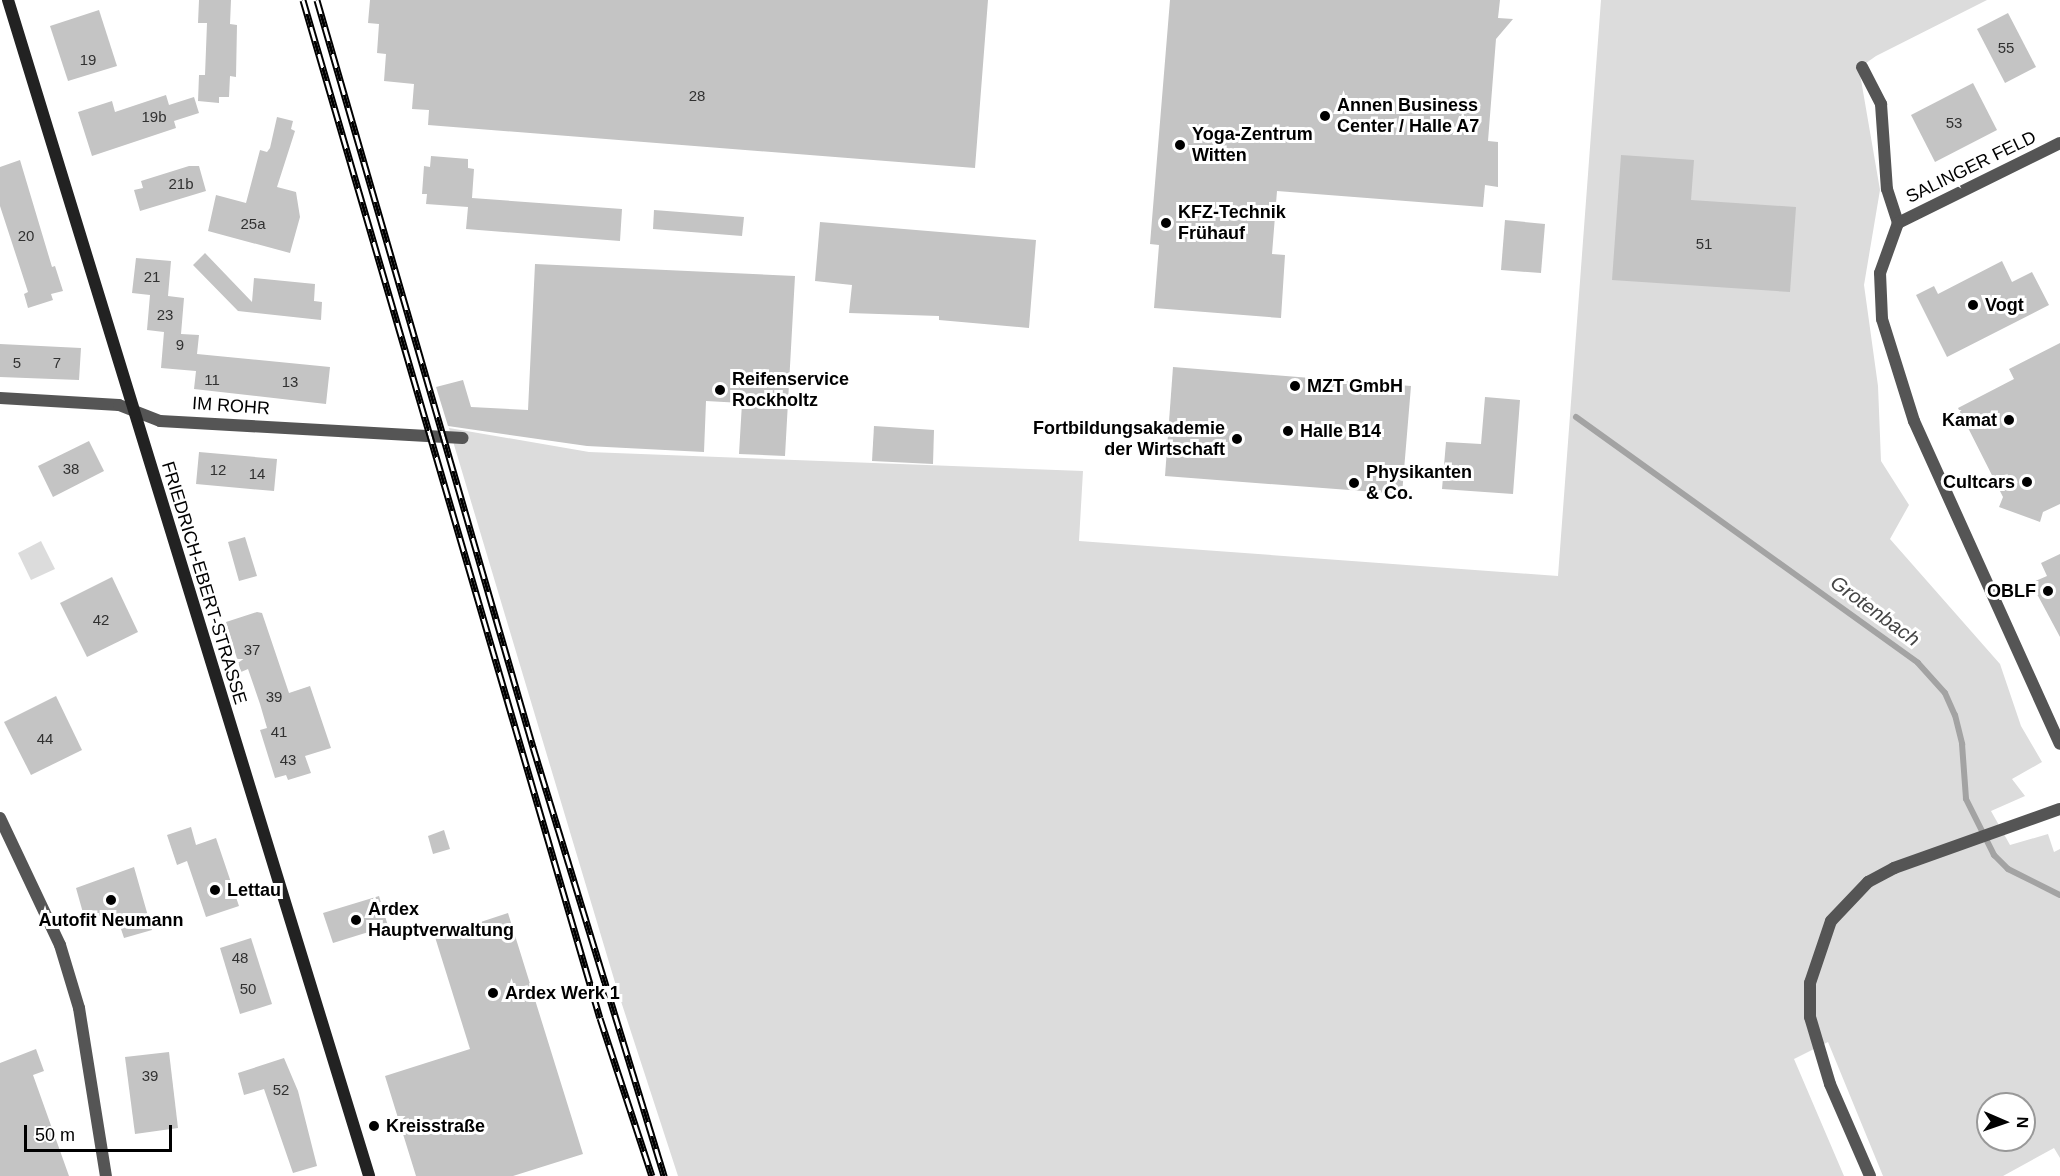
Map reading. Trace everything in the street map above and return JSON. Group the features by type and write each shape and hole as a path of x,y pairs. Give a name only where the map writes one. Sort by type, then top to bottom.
{"street":[{"name":"FRIEDRICH-EBERT-STRASSE","path":"8,0 369,1176"},
{"name":"SALINGER FELD","path":"1862,67 1881,104 1887,189 1898,223 1880,273 1882,319 1895,370 1914,421 2060,744"},
{"name":"SALINGER FELD","path":"1898,223 2060,143"},
{"name":"IM ROHR","path":"0,398 119,405 160,421 463,438"},
{"path":"1870,1176 1817,1050 1810,1017 1810,983 1819,949 1832,921 1868,882 1956,844 2060,809"},
{"path":"0,818 60,945 79,1008 106,1176"}],"shaded area":[{"path":"1601,0 1987,0 1876,56 1859,68 1880,190 1864,285 1878,386 1881,461 1909,505 1890,539 2000,664 2021,726 2042,762 2012,779 2025,796 1991,811 2010,845 2048,834 2054,852 2060,849 2060,1158 2054,1148 2003,1176 1883,1176 1828,1042 1794,1059 1844,1176 678,1176 617,989 449,428 589,452 1083,471 1079,541 1558,576"},
{"path":"41,541 55,569 31,580 18,553"}],"building":[{"path":"199,0 231,0 230,24 237,25 236,77 230,76 229,97 219,97 219,103 198,101 199,75 205,75 207,23 198,23"},
{"path":"370,0 988,0 975,168 428,125 429,110 412,109 414,84 384,81 386,54 377,53 379,24 368,23"},
{"name":"Annen Business Center / Halle A7","path":"1170,0 1500,0 1498,18 1513,19 1496,39 1488,141 1498,142 1498,187 1485,185 1483,207 1277,191 1272,254 1285,255 1281,318 1154,308 1159,245 1150,244"},
{"path":"99,10 117,66 68,81 50,26"},
{"path":"2008,13 2036,67 2005,83 1977,29"},
{"path":"1973,83 1997,130 1935,162 1911,115"},
{"path":"166,95 169,105 194,97 199,113 174,121 176,128 92,156 78,112 112,101 115,112"},
{"path":"277,117 293,121 291,129 295,131 277,187 296,192 300,217 290,253 208,231 216,195 246,203 260,150 267,152 270,148"},
{"path":"1621,155 1694,160 1691,200 1796,207 1790,292 1612,280"},
{"path":"431,156 468,159 468,168 474,169 472,198 622,209 620,241 466,229 468,207 426,204 427,194 422,194 424,166 430,167"},
{"path":"20,160 52,267 55,266 63,291 51,294 53,300 28,308 24,294 28,292 0,206 0,167"},
{"path":"189,166 199,166 206,191 140,211 134,190 143,188 141,181"},
{"path":"654,210 744,217 742,236 653,229"},
{"path":"1505,220 1545,224 1541,273 1501,270"},
{"path":"820,222 1036,240 1029,328 939,320 939,316 849,313 852,285 815,281"},
{"path":"205,253 252,302 254,278 315,284 314,301 322,302 321,320 238,311 193,265"},
{"path":"136,258 171,261 168,296 184,298 181,334 199,335 197,354 330,367 326,404 194,389 196,371 161,368 164,332 147,330 150,295 132,293"},
{"name":"Vogt","path":"2002,261 2012,282 2032,272 2049,305 1947,357 1916,295 1934,286 1938,294"},
{"path":"535,264 795,276 785,456 739,454 742,403 706,401 704,452 587,446 448,426 436,387 463,380 471,407 528,410"},
{"path":"2060,343 2060,504 2043,512 2040,522 1999,507 2003,497 1958,408 2014,379 2009,369"},
{"path":"0,344 81,348 79,380 0,377"},
{"name":"Halle B14","path":"1173,367 1411,386 1402,494 1165,476"},
{"path":"1485,397 1520,400 1513,494 1442,489 1446,442 1481,444"},
{"path":"874,426 934,430 933,464 872,461"},
{"path":"89,441 104,471 53,497 38,466"},
{"path":"199,452 277,459 274,491 196,484"},
{"path":"245,537 257,576 239,581 228,542"},
{"name":"OBLF","path":"2060,554 2060,637 2031,583 2047,576 2041,563"},
{"path":"112,577 138,632 87,657 60,603"},
{"path":"257,612 262,613 289,693 310,686 331,748 305,756 311,773 288,780 286,775 275,778 260,730 267,728 260,704 248,669 241,672 226,622"},
{"path":"56,696 82,750 31,775 4,722"},
{"name":"Lettau","path":"191,827 196,845 216,838 239,906 206,917 187,861 177,865 167,835"},
{"path":"444,830 450,849 433,854 428,836"},
{"name":"Autofit Neumann","path":"134,867 152,930 124,938 115,911 85,920 76,888"},
{"name":"Ardex Hauptverwaltung","path":"379,896 388,926 333,943 323,913"},
{"name":"Ardex Werk 1","path":"508,913 583,1154 513,1176 416,1176 385,1076 470,1049 435,937"},
{"path":"251,938 272,1004 240,1014 220,948"},
{"path":"36,1049 44,1071 33,1075 69,1176 0,1176 0,1063"},
{"path":"169,1052 178,1128 135,1134 125,1057"},
{"path":"284,1058 298,1091 317,1166 293,1173 264,1089 244,1095 238,1073"}],"waterway":[{"name":"Grotenbach","path":"1576,417 1918,663 1945,693 1955,715 1962,744 1966,799 1994,855 2008,869 2060,895"}],"railway":[{"path":"303,0 600,1018 652,1176"},
{"path":"317,0 533,747 664,1176"}],"place":[{"name":"Annen Business Center / Halle A7","path":"1325,116"},
{"name":"Yoga-Zentrum Witten","path":"1180,145"},
{"name":"KFZ-Technik Frühauf","path":"1166,223"},
{"name":"Vogt","path":"1973,305"},
{"name":"MZT GmbH","path":"1295,386"},
{"name":"Reifenservice Rockholtz","path":"720,390"},
{"name":"Kamat","path":"2009,420"},
{"name":"Halle B14","path":"1288,431"},
{"name":"Fortbildungsakademie der Wirtschaft","path":"1237,439"},
{"name":"Cultcars","path":"2027,482"},
{"name":"Physikanten & Co.","path":"1354,483"},
{"name":"OBLF","path":"2048,591"},
{"name":"Lettau","path":"215,890"},
{"name":"Autofit Neumann","path":"111,900"},
{"name":"Ardex Hauptverwaltung","path":"356,920"},
{"name":"Ardex Werk 1","path":"493,993"},
{"name":"Kreisstraße","path":"374,1126"}]}
